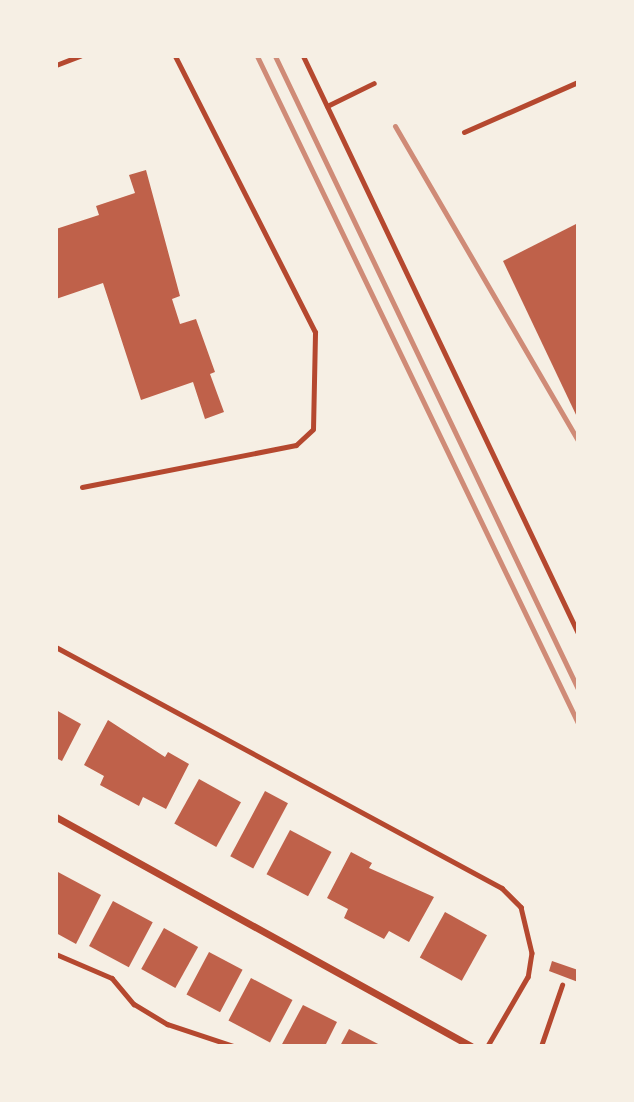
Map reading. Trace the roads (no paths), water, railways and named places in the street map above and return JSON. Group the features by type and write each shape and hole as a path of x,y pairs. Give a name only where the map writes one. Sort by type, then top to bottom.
{"street":[{"path":"56,817 471,1046"}],"lane":[{"path":"56,65 80,56"},
{"path":"82,487 296,445 313,429 315,332 174,56"},
{"path":"303,56 578,634"},
{"path":"464,132 578,82"},
{"path":"327,106 374,83"},
{"path":"541,1046 562,985"}],"railway":[{"path":"257,56 578,723"},
{"path":"275,56 578,689"},
{"path":"395,126 578,440"}]}
